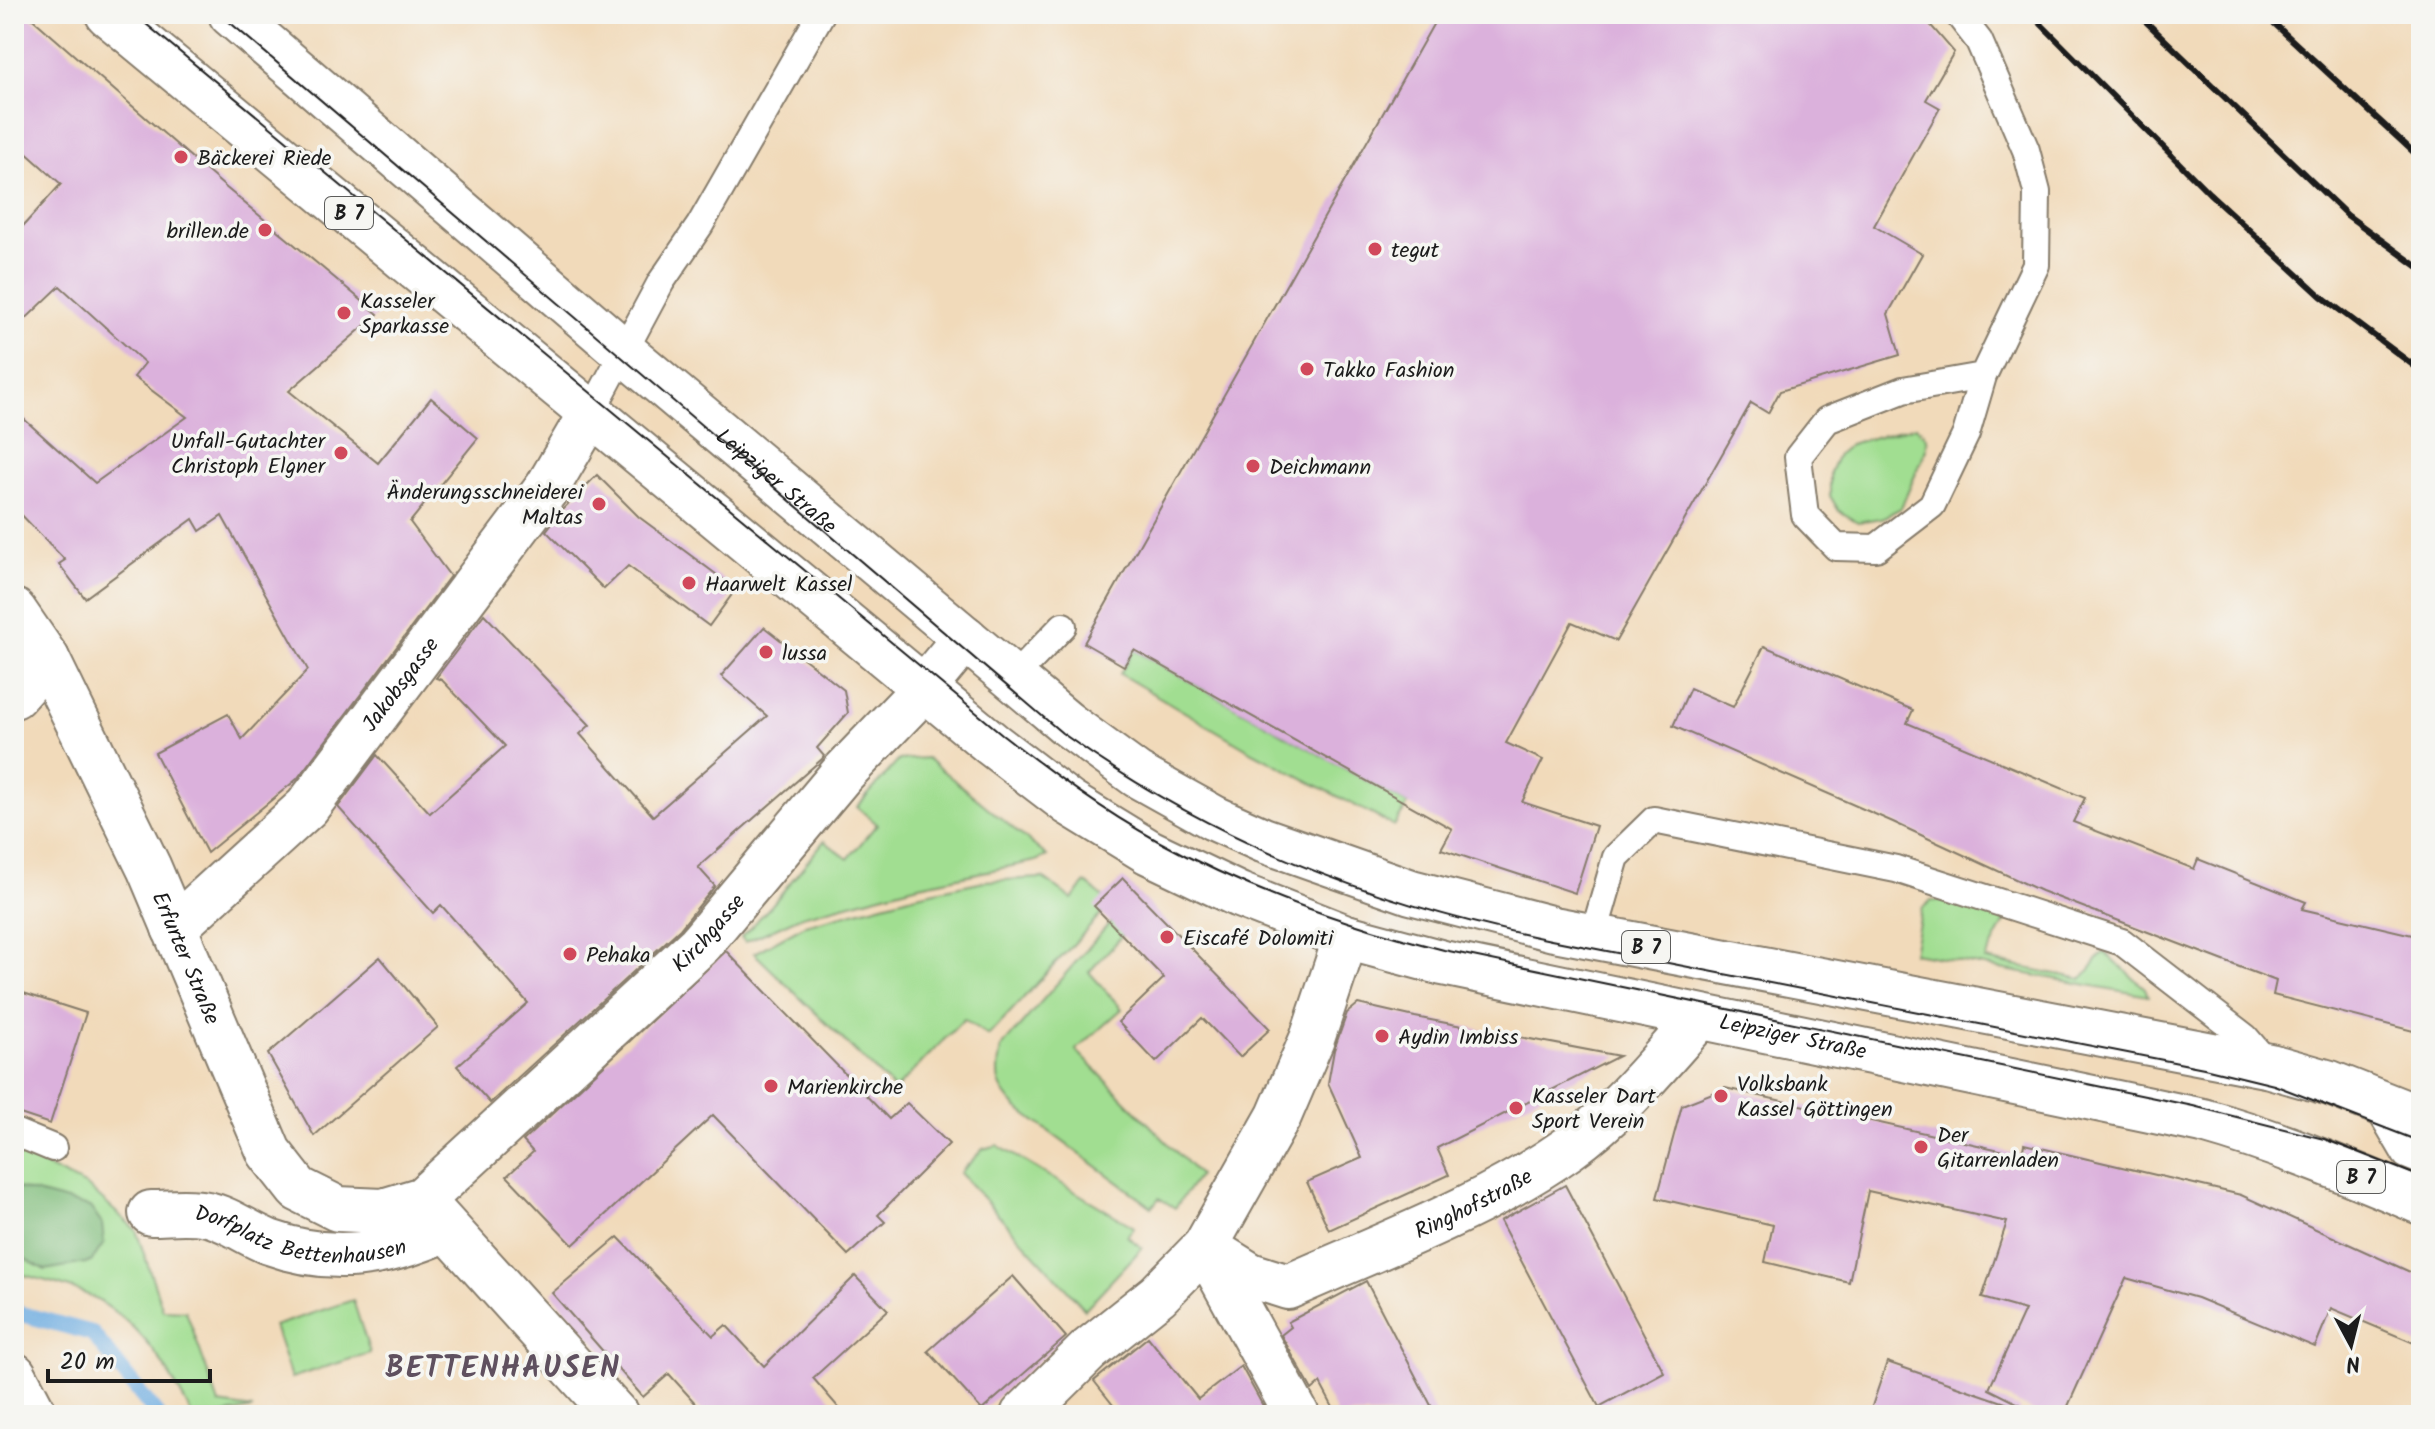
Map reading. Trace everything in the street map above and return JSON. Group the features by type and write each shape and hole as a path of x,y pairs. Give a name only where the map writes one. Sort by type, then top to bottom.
{"main road":[{"name":"B 7","path":"108,14 924,686"},
{"name":"Leipziger Straße","path":"231,14 624,352 1066,723 1105,753 1177,799 1263,840 1368,878 1503,917 1593,937 2270,1066 2330,1083 2374,1101 2416,1145"},
{"name":"Jakobsgasse","path":"174,928 307,807 547,488 592,411"},
{"name":"Erfurter Straße","path":"14,611 47,659 149,868 269,1152 298,1189 338,1209 435,1215"},
{"name":"Kirchgasse","path":"435,1215 698,946 842,774 965,638"},
{"path":"14,696 47,659"},
{"name":"Leipziger Straße","path":"924,686 1033,776 1103,825 1188,872 1346,937 1443,963 1699,1018 2203,1121 2255,1136 2421,1202"},
{"path":"1023,1415 1089,1350 1158,1295 1205,1247 1279,1116 1312,1039 1368,878"},
{"name":"Ringhofstraße","path":"1205,1247 1250,1275 1288,1287 1480,1200 1570,1147 1646,1081 1699,1018"},
{"name":"Dorfplatz Bettenhausen","path":"151,1213 207,1214 269,1242 315,1254 367,1255 410,1245 435,1215"},
{"path":"435,1215 616,1415"},
{"path":"1205,1247 1297,1415"},
{"path":"14,1375 35,1415"}],"lane":[{"path":"592,411 661,282 700,225 821,14"},
{"path":"1958,14 1979,41 2026,150 2037,192 2036,265 1983,376 1966,434 1932,505 1876,548 1836,547 1805,515 1798,457 1827,420 1903,390 1983,376"},
{"path":"1014,677 1063,626"},
{"path":"1593,937 1616,857 1654,820 1896,869 2122,942 2245,1037 2270,1066"},
{"path":"14,1132 53,1148"},
{"path":"2341,1168 2416,1145"}],"green space":[{"path":"1916,426 1927,438 1926,450 1901,508 1882,518 1858,522 1839,511 1830,496 1830,472 1838,454 1850,444"},
{"path":"1134,650 1408,804 1394,826 1251,751 1120,674"},
{"path":"927,758 1047,856 802,916 745,942 741,937 771,906 824,841 848,859 877,824 857,807 899,760"},
{"path":"1043,878 1072,899 1086,883 1111,904 988,1036 964,1019 895,1090 754,953 805,925 917,895 984,881"},
{"path":"1931,901 2008,916 1985,960 2082,979 2104,952 2145,988 2148,996 1913,953 1922,908"},
{"path":"1121,910 1123,935 1089,972 1122,1009 1076,1050 1199,1175 1175,1208 1159,1198 1152,1207 1017,1108 999,1081 1001,1048"},
{"path":"997,1145 1134,1227 1127,1236 1142,1248 1085,1309 960,1173 983,1149"},
{"path":"14,1151 87,1186 136,1230 163,1310 186,1311 219,1404 253,1409 221,1415 192,1415 151,1348 125,1320 83,1293 14,1272"},
{"path":"14,1187 90,1207 102,1224 104,1243 91,1262 45,1270 14,1253"},
{"path":"353,1300 370,1353 291,1378 274,1326"}],"building":[{"path":"14,14 27,14 224,186 378,314 289,391 378,463 431,398 478,438 410,522 450,576 297,779 207,853 155,753 228,714 242,739 308,670 222,516 200,531 193,519 85,598 59,564 65,560 14,507 14,410 95,483 187,417 134,377 145,363 60,286 14,330 14,236 61,184 14,142"},
{"path":"1439,14 1921,14 1954,52 1926,100 1940,108 1874,226 1922,254 1888,314 1900,355 1780,391 1768,413 1751,403 1616,641 1572,622 1506,743 1543,760 1522,802 1596,826 1575,893 1441,849 1452,829 1134,650 1124,666 1084,643"},
{"path":"597,475 639,517 736,589 709,626 628,566 604,589 546,531"},
{"path":"484,614 590,725 580,734 653,816 767,716 721,676 764,627 844,690 848,713 817,748 824,756 822,759 698,867 715,886 680,929 490,1103 457,1066 528,1003 441,905 433,913 338,807 377,755 430,813 505,746 442,680 436,678"},
{"path":"1764,646 1913,710 1907,723 2085,798 2073,822 2194,869 2198,859 2306,902 2302,909 2421,937 2421,1033 2273,995 2276,981 2041,891 1893,822 1673,726 1690,688 1733,707"},
{"path":"1123,878 1270,1029 1240,1057 1202,1018 1156,1062 1118,1022 1164,978 1094,906"},
{"path":"726,951 889,1119 907,1103 949,1144 878,1215 885,1222 848,1255 713,1115 573,1245 507,1176 533,1152 523,1141"},
{"path":"380,957 438,1027 314,1136 268,1054"},
{"path":"14,990 86,1013 50,1124 14,1112"},
{"path":"1358,1004 1619,1056 1437,1148 1449,1175 1329,1230 1307,1182 1362,1158 1328,1083 1334,1050 1347,1013"},
{"path":"1725,1088 2022,1155 2024,1144 2241,1195 2421,1277 2421,1346 2331,1308 2315,1347 2197,1298 2126,1278 2064,1415 2041,1415 1989,1389 2025,1310 1982,1298 2007,1222 1868,1191 1849,1282 1765,1262 1773,1225 1657,1198 1682,1105"},
{"path":"1565,1185 1664,1372 1599,1407 1500,1221"},
{"path":"618,1237 713,1336 726,1325 764,1366 855,1276 888,1310 813,1378 845,1415 706,1415 669,1374 643,1397 552,1293"},
{"path":"1013,1276 1066,1337 982,1410 928,1351"},
{"path":"1366,1281 1436,1415 1337,1415 1320,1383 1312,1390 1281,1335 1291,1327 1288,1322"},
{"path":"1148,1337 1198,1399 1241,1366 1268,1415 1121,1415 1094,1381"},
{"path":"1887,1362 2020,1408 2019,1415 1869,1415"}],"waterway":[{"path":"14,1312 92,1333 157,1415"}],"tram line":[{"path":"134,14 1002,734 1098,804 1192,859 1298,904 1444,950 2193,1106 2324,1139 2421,1177"},
{"path":"220,14 1062,733 1118,771 1235,836 1357,887 1485,925 2204,1068 2274,1085 2421,1142"}],"railway":[{"path":"2031,14 2209,193 2321,296 2421,371"},
{"path":"2138,14 2347,215 2421,269"},
{"path":"2264,14 2421,159"}],"place":[{"name":"Bäckerei Riede","path":"181,157"},
{"name":"brillen.de","path":"265,230"},
{"name":"tegut","path":"1375,249"},
{"name":"Kasseler Sparkasse","path":"344,313"},
{"name":"Takko Fashion","path":"1307,369"},
{"name":"Unfall-Gutachter Christoph Elgner","path":"341,453"},
{"name":"Deichmann","path":"1253,466"},
{"name":"Änderungsschneiderei Maltas","path":"599,504"},
{"name":"Haarwelt Kassel","path":"689,583"},
{"name":"lussa","path":"766,652"},
{"name":"Eiscafé Dolomiti","path":"1167,937"},
{"name":"Pehaka","path":"570,954"},
{"name":"Aydin Imbiss","path":"1382,1036"},
{"name":"Marienkirche","path":"771,1086"},
{"name":"Volksbank Kassel Göttingen","path":"1721,1096"},
{"name":"Kasseler Dart Sport Verein","path":"1516,1108"},
{"name":"Der Gitarrenladen","path":"1921,1147"}],"district":[{"name":"BETTENHAUSEN","path":"503,1367"}]}
